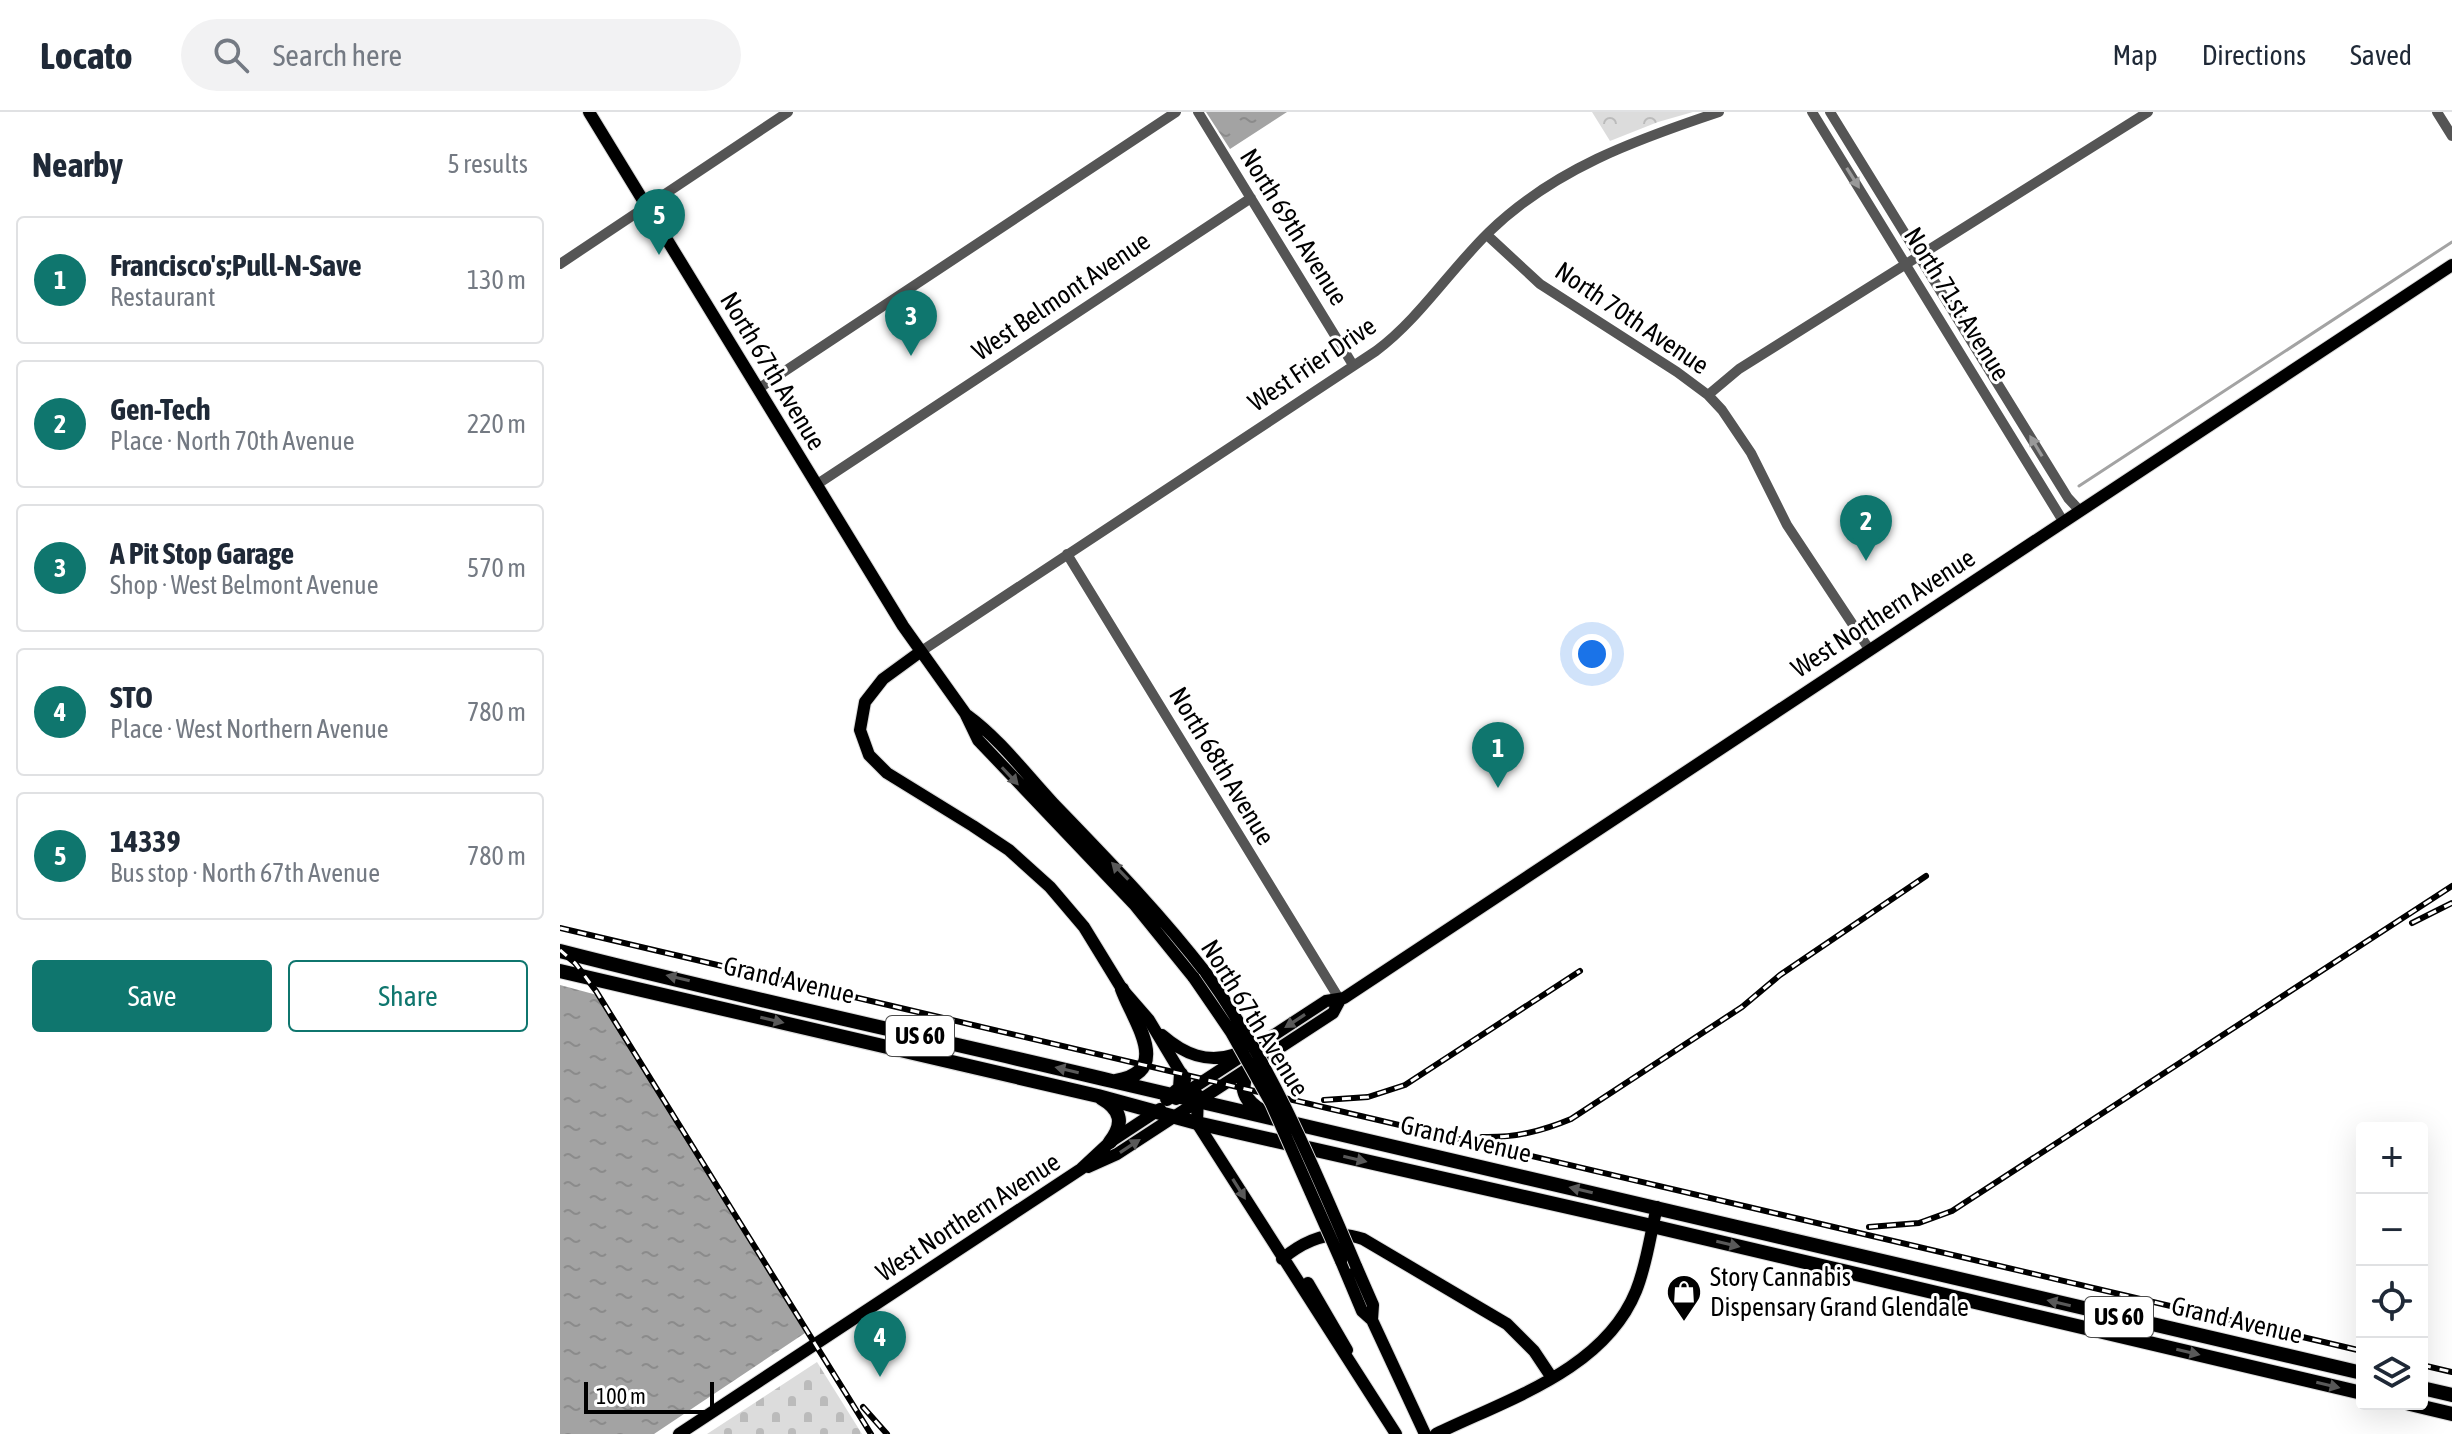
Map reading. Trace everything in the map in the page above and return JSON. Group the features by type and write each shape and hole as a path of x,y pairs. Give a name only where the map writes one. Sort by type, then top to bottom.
{"highway":[{"name":"Grand Avenue","path":"560,951 2356,1372"},
{"path":"597,979 603,960"},
{"name":"Grand Avenue","path":"560,971 1098,1096 1197,1123 2356,1392"},
{"path":"1115,1081 1138,1073 1145,1065 1147,1053 1145,1039 1122,989"},
{"path":"1255,1064 1246,1072 1243,1083 1247,1099 1260,1110 1291,1123"},
{"path":"1140,1107 1184,1096 1181,1074"},
{"path":"1098,1096 1108,1102 1118,1116 1119,1129 1110,1142"},
{"path":"1894,1283 1898,1265"},
{"path":"2293,1377 2298,1359"},
{"path":"2428,1389 2452,1395"},
{"path":"2428,1408 2452,1414"}],"main road":[{"name":"North 67th Avenue","path":"589,112 816,485 920,652 965,713 978,740 1200,975 1274,1081 1373,1305 1372,1320"},
{"name":"West Northern Avenue","path":"679,1434 1081,1169 1110,1142 1184,1096 1255,1064 1333,1013 1340,1000 2452,265"},
{"path":"920,652 869,693 861,712 860,730 869,755 880,768 973,826 1023,862 1073,912 1122,989 1152,1026 1181,1074"},
{"name":"North 67th Avenue","path":"1200,975 1271,1103 1362,1311 1372,1320 1425,1434"},
{"name":"West Northern Avenue","path":"1184,1096 1198,1093 1206,1080 1326,1001 1340,1000"},
{"path":"1152,1026 1178,1048 1206,1059 1224,1058 1264,1041"},
{"name":"West Northern Avenue","path":"1081,1169 1117,1154 1175,1117 1184,1096"},
{"path":"1184,1096 1197,1123 1282,1259 1396,1434"},
{"path":"1436,1434 1552,1378 1595,1347 1626,1312 1641,1276 1657,1207"},
{"path":"1282,1259 1303,1244 1328,1234 1351,1234 1363,1239 1507,1324 1534,1351 1552,1378"}],"street":[{"path":"560,264 788,112"},
{"path":"758,389 1176,112"},
{"name":"North 69th Avenue","path":"1198,112 1353,365"},
{"name":"West Frier Drive","path":"920,652 1395,335 1487,235 1544,188 1592,160 1634,141 1719,112"},
{"name":"North 71st Avenue","path":"1812,112 2063,521"},
{"name":"North 71st Avenue","path":"1830,112 2068,498 2079,510"},
{"path":"1708,395 1741,368 2148,112"},
{"path":"2437,112 2452,136"},
{"path":"1837,152 1850,144"},
{"name":"West Belmont Avenue","path":"816,485 1251,198"},
{"name":"North 70th Avenue","path":"1487,235 1540,284 1708,395 1738,432 1787,525 1869,649"},
{"name":"North 68th Avenue","path":"1067,554 1340,1000"}],"green space":[{"path":"1592,112 1693,112 1610,141"},
{"path":"817,1362 862,1434 707,1434"}],"water":[{"path":"1206,112 1287,112 1230,149"},
{"path":"560,985 597,995 805,1333 654,1434 560,1434"}],"waterway":[{"path":"2079,486 2452,242"}],"railway":[{"path":"1482,1137 1528,1133 1571,1119 1742,1007 1780,975 1926,876"},
{"path":"1869,1227 1919,1223 1952,1211 2452,886"},
{"path":"2412,923 2452,903"},
{"path":"560,928 2356,1350"},
{"path":"560,950 575,963 596,991 871,1434"},
{"path":"1324,1100 1368,1097 1405,1085 1580,971"},
{"path":"2428,1366 2452,1372"},
{"path":"863,1407 887,1434"}],"place":[{"name":"14339","path":"659,255"},
{"name":"A Pit Stop Garage","path":"911,356"},
{"name":"Gen-Tech","path":"1866,561"},
{"name":"Francisco's;Pull-N-Save","path":"1498,788"},
{"name":"Story Cannabis Dispensary Grand Glendale","path":"1684,1323"},
{"name":"STO","path":"880,1377"}]}
